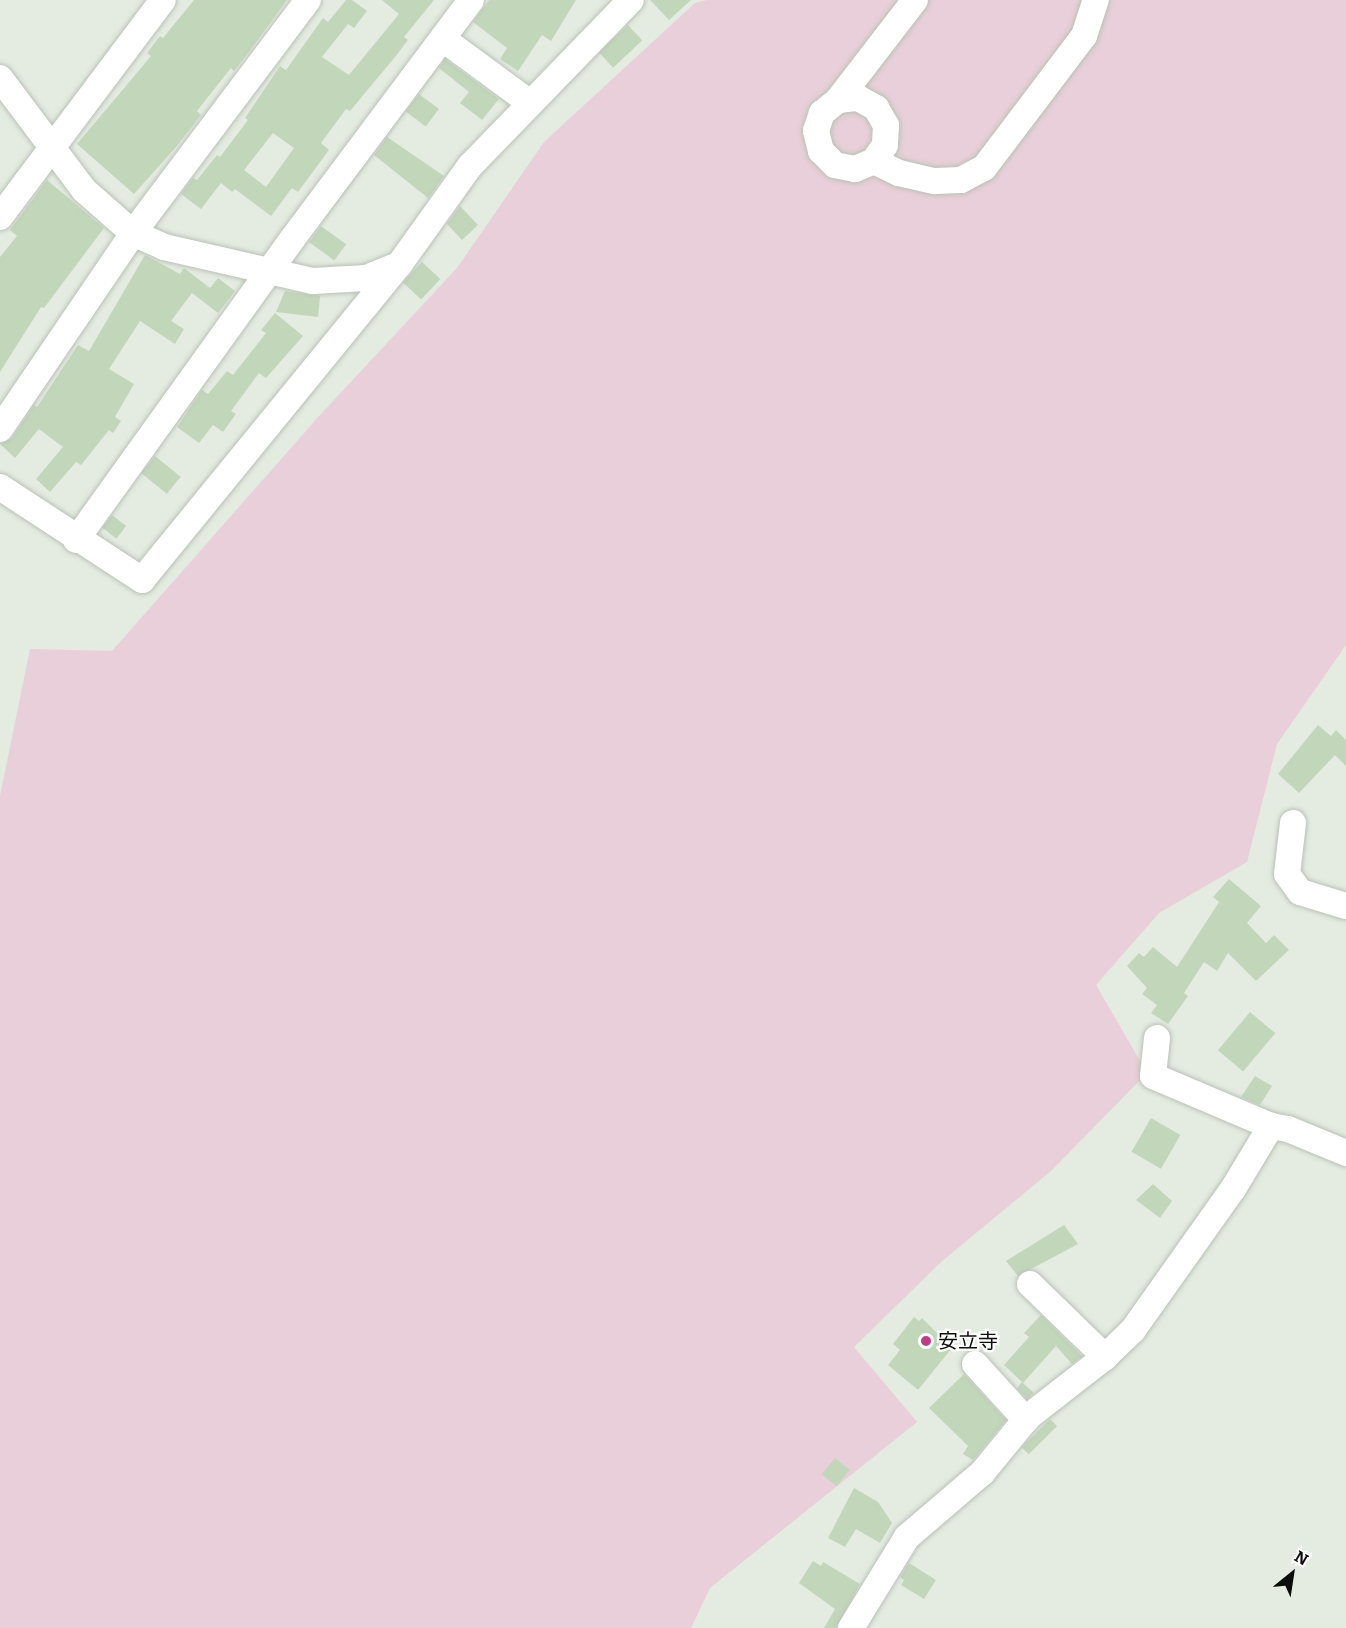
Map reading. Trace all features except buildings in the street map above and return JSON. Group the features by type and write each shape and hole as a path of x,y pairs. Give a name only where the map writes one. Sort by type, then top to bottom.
{"street":[{"path":"0,217 163,0"},
{"path":"0,429 133,233 308,0"},
{"path":"76,540 270,270 471,0"},
{"path":"0,488 76,540 142,580 399,265 470,166 631,0"},
{"path":"838,100 858,98 876,108 886,125 885,145 874,161 855,169 835,165 821,151 816,132 822,113 838,100 915,0"},
{"path":"874,161 899,173 935,181 961,180 984,168 1084,36 1096,0"},
{"path":"442,39 530,103"},
{"path":"0,78 51,149 84,190 133,233 164,247 313,281 338,283 366,278 399,265"},
{"path":"1293,823 1287,874 1300,892 1346,906"},
{"path":"1157,1038 1152,1076 1271,1126 1288,1129 1346,1153"},
{"path":"851,1628 907,1536 982,1473 1026,1420 1105,1357 1133,1330 1186,1258 1271,1126"},
{"path":"1030,1284 1105,1357"},
{"path":"975,1364 1026,1420"}],"shaded area":[{"path":"707,0 1346,0 1346,645 1277,744 1247,862 1159,913 1096,985 1147,1073 1051,1171 941,1262 854,1347 917,1422 710,1588 691,1628 0,1628 0,796 30,649 112,651 320,415 457,268 544,142 695,3"}],"place":[{"name":"安立寺","path":"926,1341"}]}
